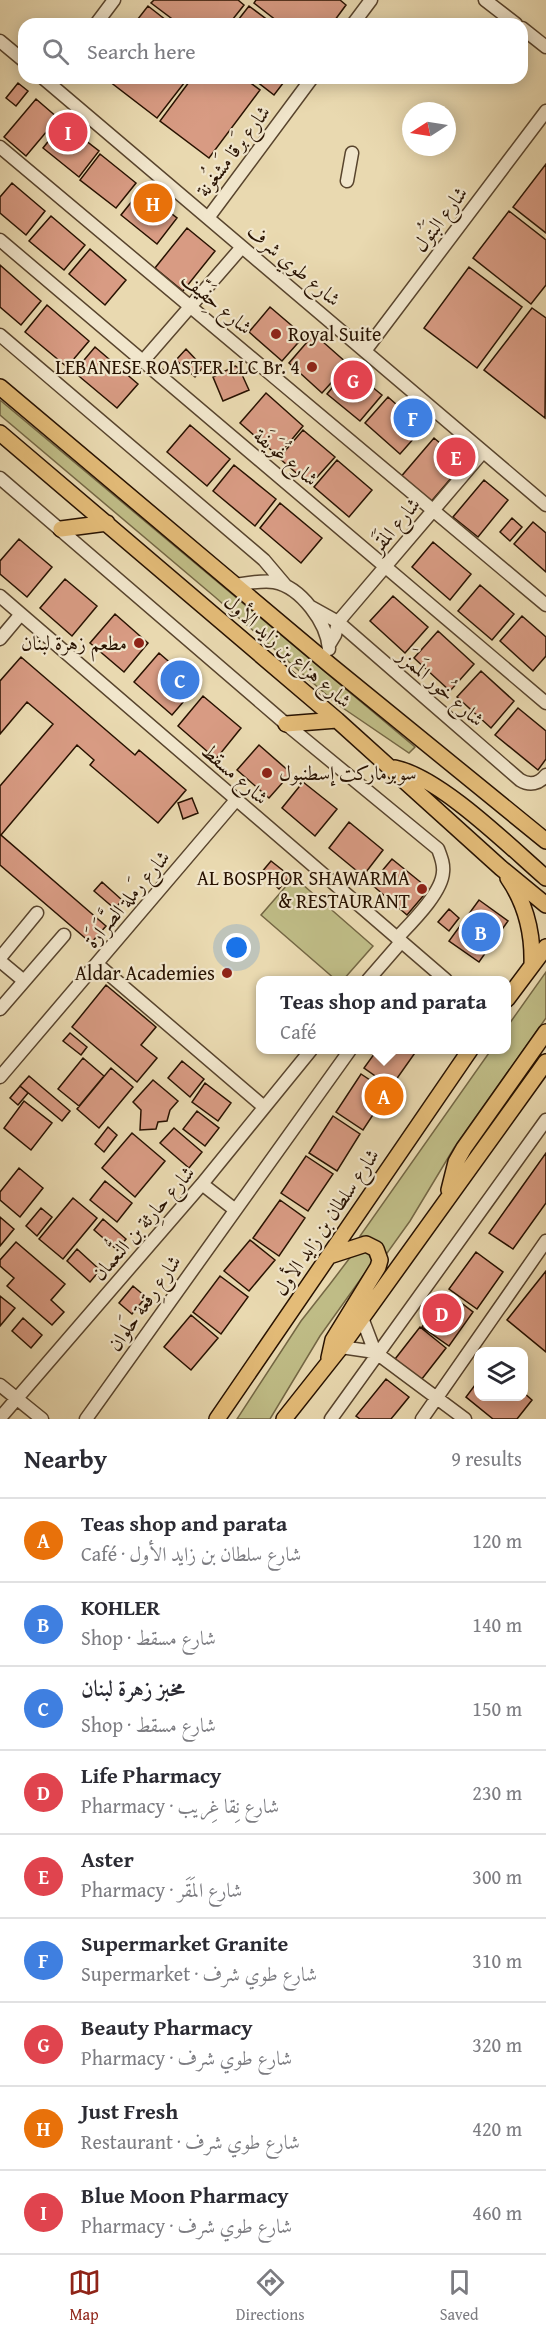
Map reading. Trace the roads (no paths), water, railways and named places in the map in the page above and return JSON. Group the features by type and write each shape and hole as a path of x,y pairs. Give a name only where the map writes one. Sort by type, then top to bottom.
{"main road":[{"name":"شارع هزاع بن زايد الأول","path":"0,387 330,665 544,838"},
{"name":"شارع هزاع بن زايد الأول","path":"0,433 337,720 501,868 546,904"},
{"path":"61,529 107,523"},
{"path":"286,724 337,720"},
{"path":"389,767 412,774 452,798 546,878"},
{"path":"501,868 522,904 531,938 532,965"},
{"path":"511,994 546,947"},
{"path":"448,1196 456,1162 464,1148 546,1032"},
{"name":"شارع سلطان بن زايد الأول","path":"217,1419 467,1054"},
{"path":"284,1419 341,1347 546,1062"},
{"path":"328,1364 333,1340 378,1267 380,1260 376,1249 366,1244 329,1256"}],"street":[{"path":"100,18 114,0"},
{"path":"358,18 371,0"},
{"path":"484,0 508,18"},
{"path":"528,33 546,47"},
{"path":"0,41 18,56"},
{"name":"شارع طوي شرف","path":"55,84 546,506"},
{"name":"شارع بَرقا مَشغُونة","path":"208,218 308,84"},
{"name":"شارع البَتُول","path":"364,351 546,111"},
{"name":"شارع حِفَيّف","path":"0,147 546,605"},
{"path":"347,181 352,153"},
{"name":"شارع غُوَيفَة","path":"0,240 546,703"},
{"path":"143,361 242,247"},
{"path":"0,335 264,560 286,586 311,607 323,625 329,645 330,665"},
{"name":"شارع المَقَر","path":"329,645 335,635 338,622 482,453"},
{"path":"0,478 286,724 438,849 444,872 438,888 374,976"},
{"path":"236,585 266,582 286,586"},
{"name":"شارع مسقط","path":"0,597 440,976"},
{"name":"شارع خُور المَمزَر","path":"311,607 338,622 520,780 530,785 537,783 546,775"},
{"path":"0,639 21,614"},
{"name":"شارع رَملة الصَّرَارَة","path":"0,1077 236,800"},
{"path":"24,981 0,959 37,914"},
{"path":"0,1009 64,935"},
{"path":"97,964 264,1107"},
{"name":"شارع حارِثة بن النُّعمان","path":"0,1418 202,1184 308,1054"},
{"name":"شارع رِقعة حَلوان","path":"86,1419 347,1054"},
{"path":"331,1419 546,1120"},
{"path":"202,1184 234,1209"},
{"path":"422,1419 546,1241"},
{"path":"362,1318 377,1354"},
{"path":"341,1347 377,1354 465,1419"},
{"path":"0,1384 42,1419"}],"place":[{"name":"Blue Moon Pharmacy","path":"68,132"},
{"name":"Just Fresh","path":"153,203"},
{"name":"Royal Suite","path":"276,334"},
{"name":"LEBANESE ROASTER LLC Br. 4","path":"312,367"},
{"name":"Beauty Pharmacy","path":"353,380"},
{"name":"Supermarket Granite","path":"413,418"},
{"name":"Aster","path":"456,457"},
{"name":"مطعم زهرة لبنان","path":"139,643"},
{"name":"مخبز زهرة لبنان","path":"180,680"},
{"name":"سوبرماركت إسطنبول","path":"267,773"},
{"name":"AL BOSPHOR SHAWARMA & RESTAURANT","path":"422,889"},
{"name":"KOHLER","path":"481,932"},
{"name":"Aldar Academies","path":"227,973"},
{"name":"Teas shop and parata","path":"384,1096"},
{"name":"Life Pharmacy","path":"442,1313"}]}
